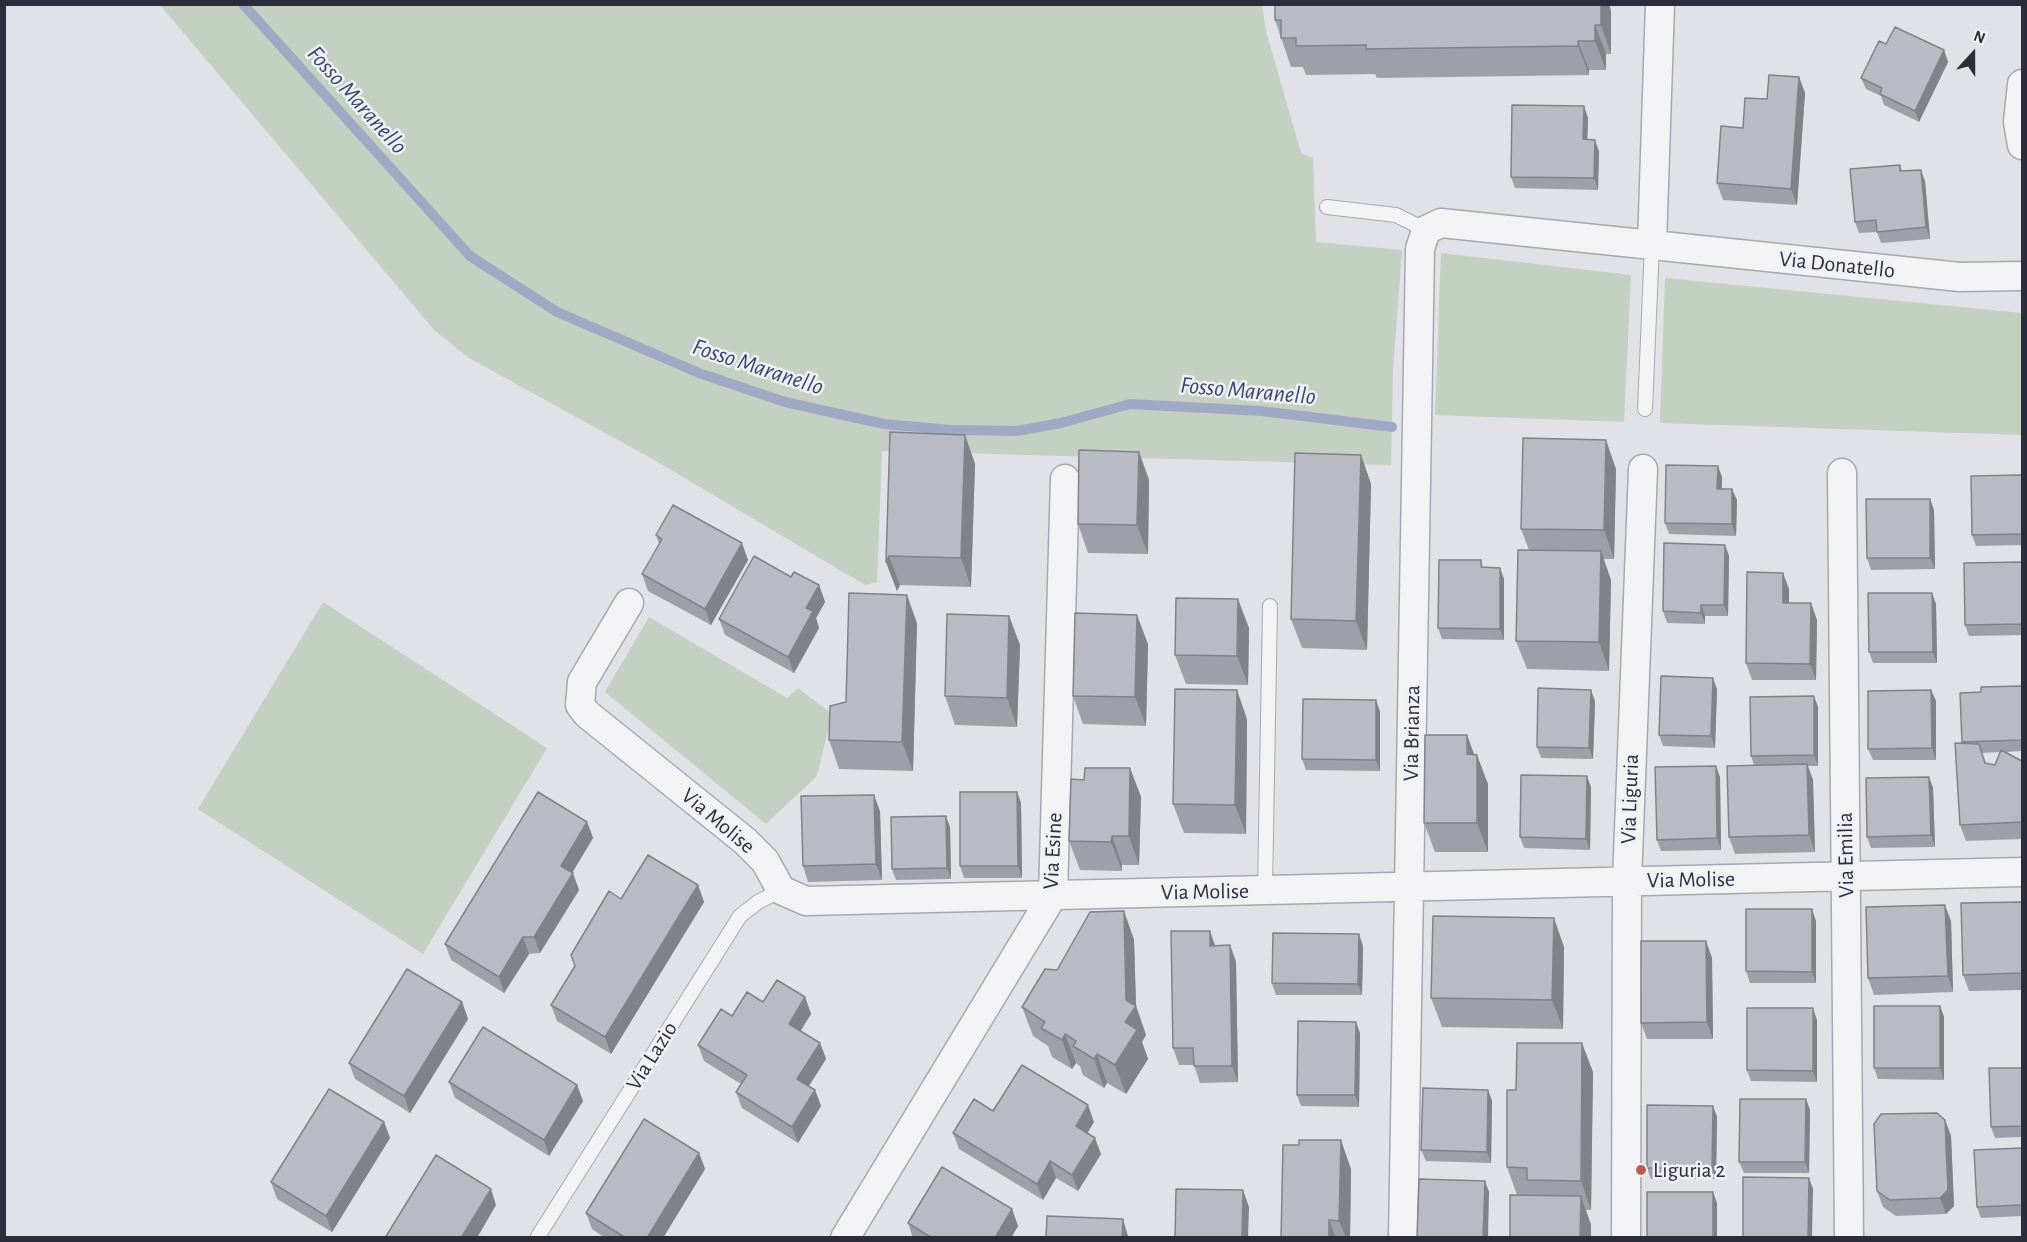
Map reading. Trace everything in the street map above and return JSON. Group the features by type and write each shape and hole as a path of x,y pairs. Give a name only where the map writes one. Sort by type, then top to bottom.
{"street":[{"path":"1652,245 1660,4"},
{"path":"2022,84 2018,122 2022,145"},
{"name":"Via Donatello","path":"1426,230 1441,223 1960,277 2022,276"},
{"name":"Via Brianza","path":"1403,1238 1420,249 1426,230"},
{"name":"Via Liguria","path":"1626,1238 1627,881 1643,469"},
{"name":"Via Emilia","path":"1842,473 1849,1238"},
{"name":"Via Esine","path":"845,1238 1053,895 1065,479"},
{"name":"Via Molise","path":"629,603 582,682 580,705 586,714 745,841 765,861 781,891 806,902 2022,872"}],"lane":[{"path":"1327,207 1396,215 1426,230"},
{"path":"1645,409 1652,245"},
{"path":"1265,890 1270,606"},
{"name":"Via Lazio","path":"537,1238 740,916 758,902 781,891"}],"green space":[{"path":"160,5 1262,5 1266,31 1301,153 1313,158 1316,242 1402,250 1393,370 1391,465 882,451 877,582 865,585 656,461 469,358 435,331"},
{"path":"1441,253 1631,275 1624,422 1435,415"},
{"path":"1665,278 2022,313 2022,435 1660,423"},
{"path":"323,602 547,748 423,954 198,809"},
{"path":"649,617 787,698 798,688 832,714 817,776 766,824 605,692"}],"building":[{"path":"1275,4 1601,4 1601,25 1595,25 1595,41 1578,41 1578,46 1366,49 1366,45 1296,46 1296,38 1281,38 1281,20 1275,20"},
{"path":"1895,27 1944,50 1915,111 1880,94 1882,88 1861,78 1879,41 1886,44"},
{"path":"1769,75 1799,77 1791,189 1717,183 1721,126 1743,128 1745,98 1767,99"},
{"path":"1512,105 1584,106 1583,139 1595,140 1594,178 1511,177"},
{"path":"1900,165 1900,171 1921,170 1926,227 1877,232 1876,220 1855,222 1850,169"},
{"path":"890,432 965,435 961,558 889,556 886,562"},
{"path":"1523,438 1606,440 1604,530 1521,529"},
{"path":"1079,450 1139,452 1137,525 1078,524"},
{"path":"1295,453 1361,455 1356,621 1291,619"},
{"path":"1666,465 1718,466 1717,489 1732,489 1732,524 1665,523"},
{"path":"2022,475 2022,534 1972,535 1971,476"},
{"path":"1866,499 1930,499 1930,558 1867,558"},
{"path":"673,505 742,543 705,609 642,574 662,539 656,535"},
{"path":"1664,543 1725,545 1724,605 1701,605 1701,613 1663,611"},
{"path":"1518,550 1601,551 1599,642 1516,641"},
{"path":"754,556 791,577 794,572 819,585 806,608 813,611 788,657 719,619"},
{"path":"1439,560 1481,560 1481,567 1500,568 1500,629 1438,628"},
{"path":"2022,562 2022,624 1965,625 1964,563"},
{"path":"1747,572 1783,573 1783,603 1811,603 1810,664 1746,663"},
{"path":"849,593 907,595 902,742 829,740 830,706 846,702"},
{"path":"1868,593 1932,593 1933,652 1869,652"},
{"path":"1176,598 1238,599 1237,656 1175,655"},
{"path":"1075,613 1137,615 1135,697 1073,696"},
{"path":"947,614 1009,616 1007,698 945,696"},
{"path":"1661,676 1713,678 1711,736 1659,735"},
{"path":"2022,686 2022,740 1962,742 1960,693 1981,692 1981,687"},
{"path":"1538,688 1591,690 1589,748 1537,747"},
{"path":"1175,689 1237,690 1235,805 1173,804"},
{"path":"1931,690 1932,748 1868,749 1868,691"},
{"path":"1814,696 1814,755 1751,756 1750,697"},
{"path":"1303,699 1376,700 1376,760 1302,759"},
{"path":"1425,735 1467,735 1467,754 1477,755 1477,823 1424,823"},
{"path":"1955,743 1979,744 1985,763 1995,765 2001,750 2022,761 2022,822 1960,825"},
{"path":"1807,764 1809,835 1729,837 1727,766"},
{"path":"1716,766 1717,838 1657,840 1655,767"},
{"path":"1085,768 1130,768 1129,836 1112,836 1111,842 1069,841 1071,779 1084,780"},
{"path":"1521,775 1587,776 1586,839 1520,837"},
{"path":"1929,777 1931,835 1867,837 1866,778"},
{"path":"538,792 587,822 561,866 573,873 534,937 523,937 499,977 445,944"},
{"path":"960,792 1017,792 1018,866 960,866"},
{"path":"874,795 876,864 803,866 801,796"},
{"path":"946,816 947,868 892,869 891,817"},
{"path":"648,855 698,885 605,1037 551,1005 575,966 571,955 609,891 621,899"},
{"path":"2022,902 2022,973 1963,975 1961,903"},
{"path":"1945,905 1948,976 1868,978 1866,907"},
{"path":"1746,909 1812,909 1812,972 1746,971"},
{"path":"1124,911 1126,1000 1136,1006 1125,1022 1137,1030 1115,1065 1097,1054 1094,1059 1073,1046 1076,1041 1065,1034 1062,1040 1041,1028 1045,1022 1022,1007 1045,969 1057,970 1090,912"},
{"path":"1433,916 1554,918 1552,1000 1431,998"},
{"path":"1171,931 1210,931 1210,946 1230,945 1232,1066 1194,1066 1193,1048 1173,1048"},
{"path":"1273,933 1359,934 1358,984 1272,983"},
{"path":"1641,941 1706,941 1707,1022 1641,1023"},
{"path":"407,969 462,1002 404,1096 349,1063"},
{"path":"777,980 805,997 789,1024 820,1043 797,1079 815,1090 792,1127 736,1092 747,1075 698,1045 721,1009 732,1016 747,992 763,1002"},
{"path":"1874,1006 1940,1006 1940,1068 1874,1068"},
{"path":"1747,1008 1813,1008 1813,1071 1747,1070"},
{"path":"1298,1021 1356,1022 1355,1095 1297,1095"},
{"path":"483,1027 577,1085 544,1140 449,1082"},
{"path":"1517,1043 1582,1043 1581,1181 1527,1180 1527,1168 1507,1167 1507,1090 1516,1090"},
{"path":"1022,1065 1088,1105 1076,1126 1095,1138 1072,1175 1050,1161 1037,1184 953,1133 974,1099 993,1111"},
{"path":"1989,1068 2022,1068 2022,1126 1991,1127"},
{"path":"1423,1088 1488,1090 1487,1152 1421,1150"},
{"path":"329,1089 384,1122 326,1216 271,1182"},
{"path":"1740,1099 1806,1099 1805,1162 1739,1162"},
{"path":"1647,1105 1713,1106 1712,1168 1647,1168"},
{"path":"1937,1113 1945,1120 1948,1190 1940,1198 1890,1200 1877,1191 1874,1124 1881,1114"},
{"path":"644,1119 699,1153 647,1238 626,1238 586,1213"},
{"path":"1299,1140 1341,1140 1339,1221 1329,1220 1329,1238 1281,1238 1283,1145 1299,1145"},
{"path":"2022,1148 2022,1205 1977,1207 1974,1150"},
{"path":"436,1155 491,1189 461,1238 385,1238"},
{"path":"942,1167 1012,1209 995,1238 932,1238 908,1223"},
{"path":"1743,1177 1809,1178 1808,1238 1743,1238"},
{"path":"1419,1179 1485,1181 1483,1238 1417,1238"},
{"path":"1176,1189 1243,1190 1242,1238 1175,1238"},
{"path":"1647,1192 1713,1192 1713,1238 1647,1238"},
{"path":"1510,1195 1581,1196 1580,1238 1510,1238"},
{"path":"1047,1216 1123,1219 1122,1238 1046,1238"},
{"path":"2022,1237 2022,1238 1998,1238"}],"waterway":[{"name":"Fosso Maranello","path":"243,4 470,256 557,312 699,373 785,402 884,424 951,430 1017,431 1061,423 1130,404 1261,411 1392,427"}],"place":[{"name":"Liguria 2","path":"1641,1170"}]}
